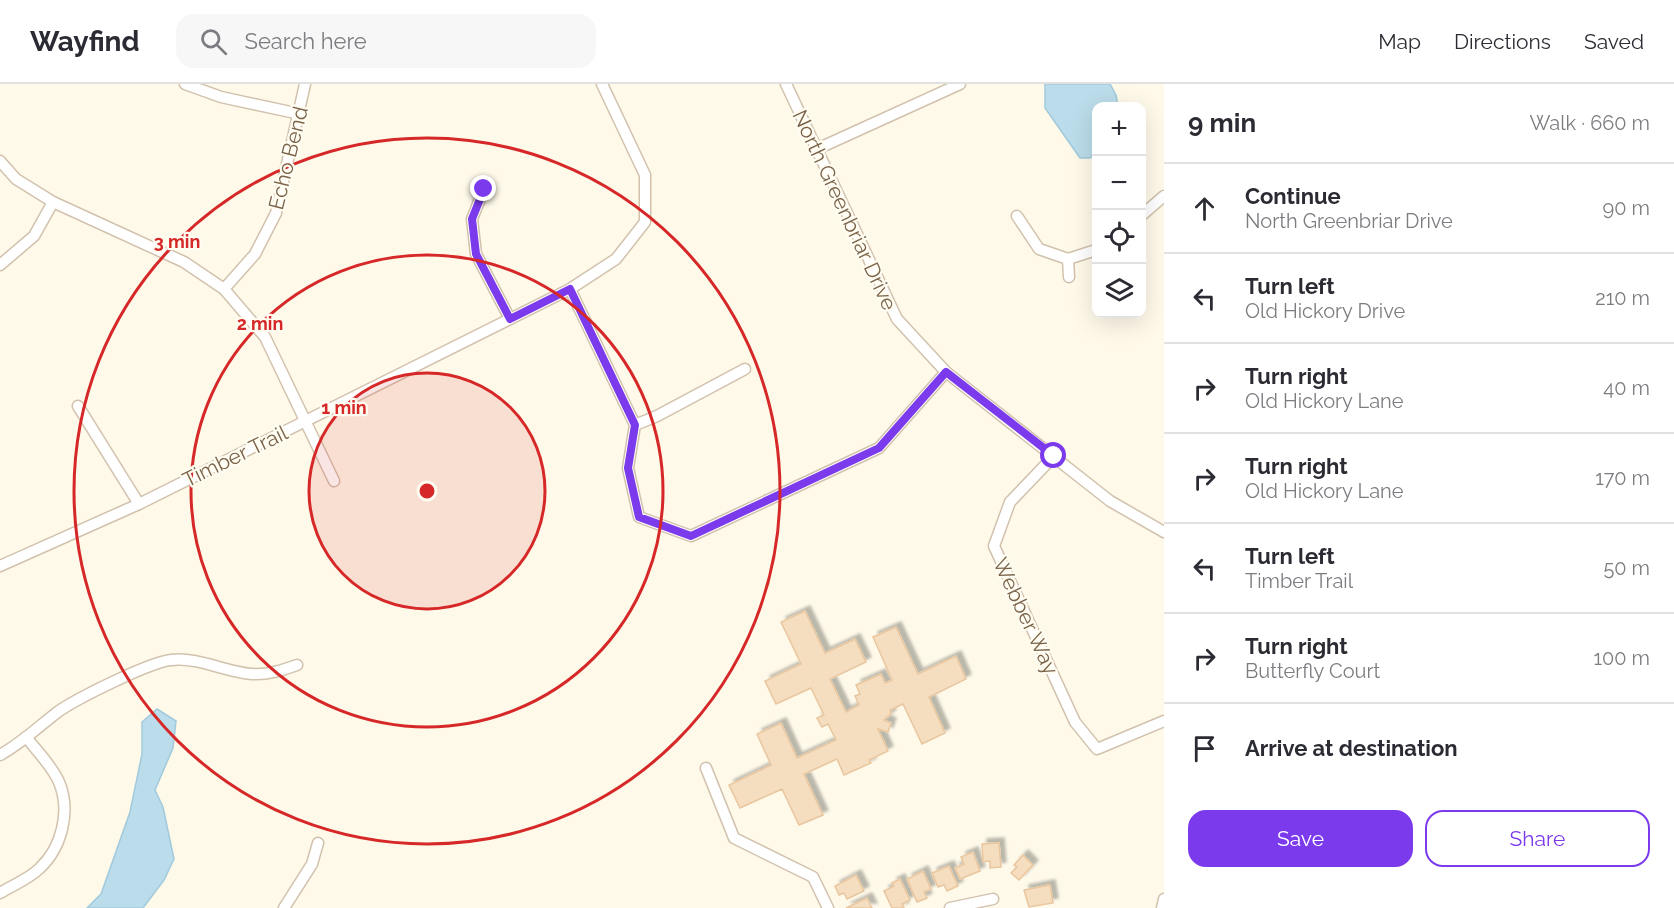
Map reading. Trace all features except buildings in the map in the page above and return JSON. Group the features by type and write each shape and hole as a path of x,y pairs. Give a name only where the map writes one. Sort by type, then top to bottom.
{"street":[{"path":"185,84 220,97 300,114"},
{"name":"Echo Bend","path":"224,289 255,254 276,213 306,84"},
{"name":"Timber Trail","path":"0,566 139,504 570,289 616,259 645,222 645,175 602,84"},
{"name":"North Greenbriar Drive","path":"786,84 897,319 946,372 1110,501 1164,532"},
{"path":"817,149 960,84"},
{"path":"0,161 16,179 53,202 184,262 224,289 265,337 334,481"},
{"path":"484,189 472,219 476,254 510,319"},
{"path":"1146,212 1164,196"},
{"path":"0,265 34,236 53,202"},
{"path":"1017,216 1039,249 1068,259 1092,251"},
{"path":"1068,259 1069,277"},
{"path":"570,289 635,425 628,468 639,517 691,536 879,448 946,372"},
{"path":"635,425 657,416 745,369"},
{"path":"78,406 139,504"},
{"name":"Webber Way","path":"1054,456 1010,502 994,546 1075,723 1097,749 1164,721"},
{"path":"0,755 61,710 168,660 184,659 252,674 275,672 297,665"},
{"path":"0,892 24,880 40,868 60,840 64,825 64,803 60,783 26,737"},
{"path":"706,768 734,838 813,877 828,908"},
{"path":"284,908 312,864 318,843"},
{"path":"950,908 993,899"},
{"path":"1162,908 1164,899"}],"water":[{"path":"1045,84 1110,84 1117,102 1092,102 1092,156 1090,158 1080,158 1045,108"},
{"path":"157,709 176,721 173,748 155,790 163,807 174,859 164,880 143,908 87,908 101,894 130,812 142,754 142,722"}],"route":[{"path":"484,189 472,219 476,254 510,319 570,289 635,425 628,468 639,517 691,536 879,448 946,372 1054,456"}]}
